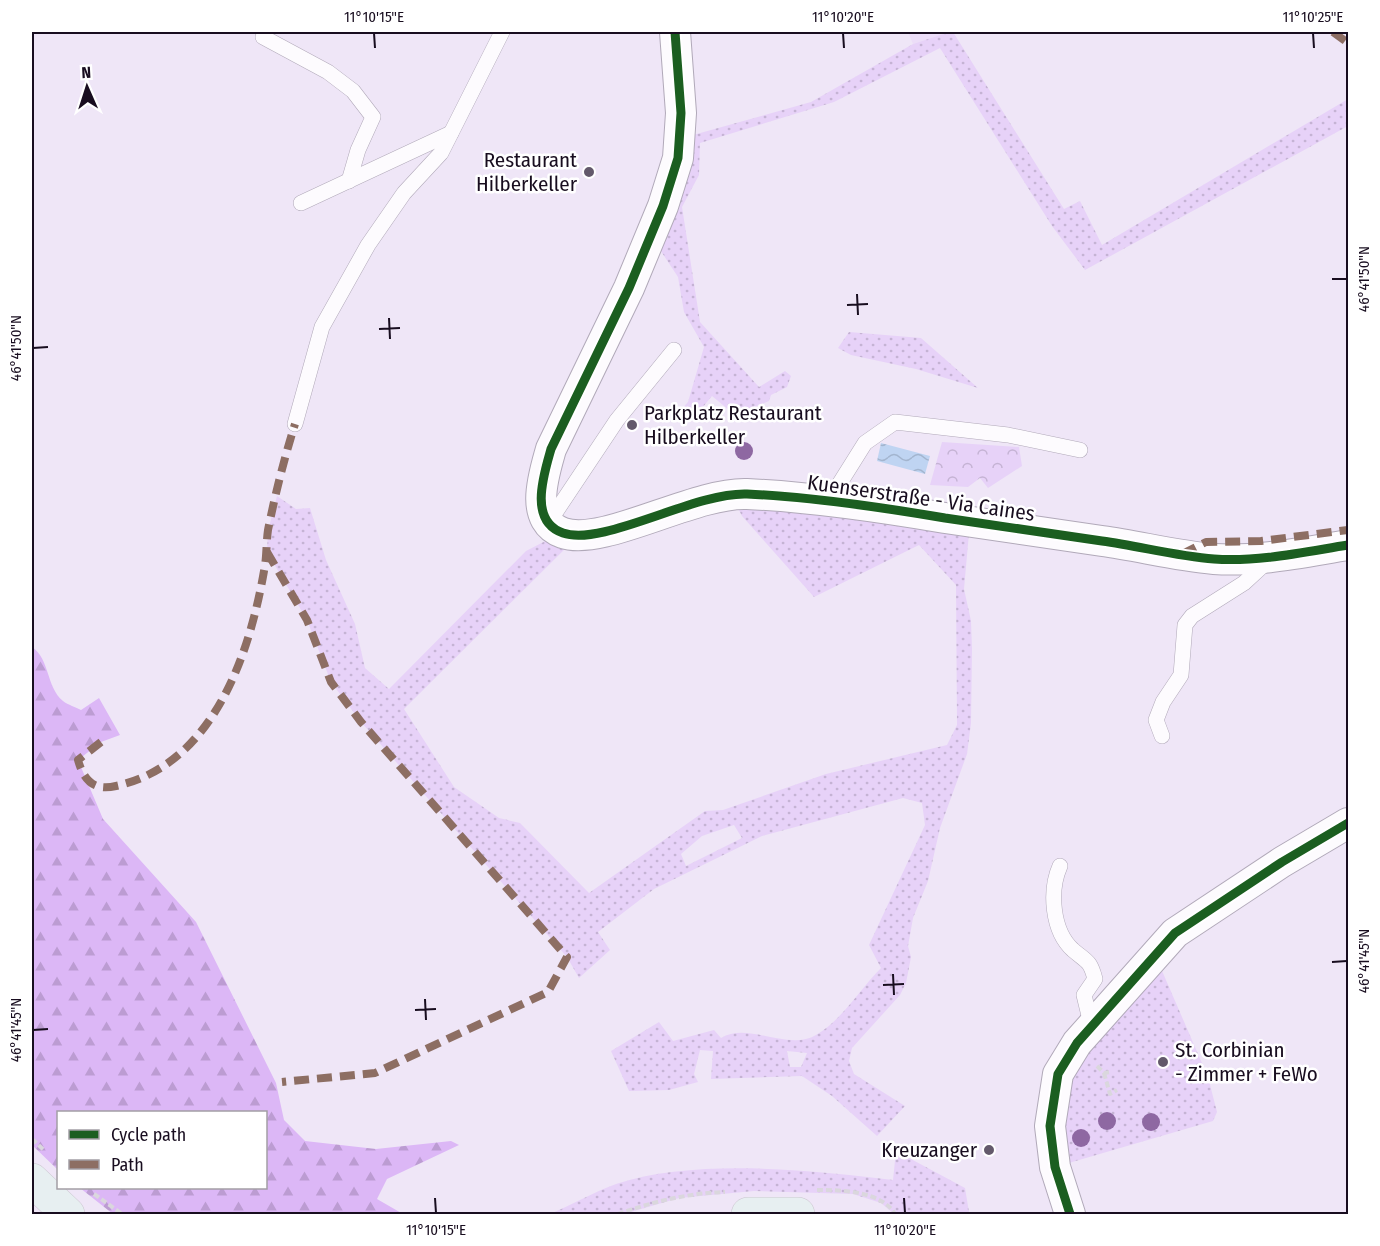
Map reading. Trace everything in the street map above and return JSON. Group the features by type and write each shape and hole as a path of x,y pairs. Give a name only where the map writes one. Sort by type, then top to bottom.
{"main road":[{"path":"32,1180 68,1215"},
{"path":"748,1215 798,1215"}],"street":[{"path":"549,522 541,506 541,492 551,449 629,288 663,206 678,158 681,113 675,32"},
{"name":"Kuenserstraße - Via Caines","path":"549,522 561,533 578,536 615,529 714,498 745,494 890,507 1215,559 1271,558 1348,545"},
{"path":"1070,1215 1051,1147 1052,1106 1058,1074 1077,1043 1175,933 1282,862 1348,823"}],"lane":[{"path":"295,424 322,327 369,245 404,193 441,153 502,32"},
{"path":"263,38 328,72 353,91 373,117 358,150 349,181"},
{"path":"301,203 451,133"},
{"path":"549,522 617,420 674,350"},
{"path":"828,502 865,442 895,422 1008,435 1080,450"},
{"path":"1162,736 1156,720 1163,702 1181,675 1185,625 1192,616 1244,583 1271,558"},
{"path":"1060,867 1052,896 1057,920 1071,949 1091,963 1095,979 1084,995 1092,1028"}],"path":[{"path":"1092,1062 1104,1073 1110,1094 1117,1090"},
{"path":"1104,1073 1110,1072"},
{"path":"88,1189 122,1215"}],"shaded area":[{"path":"908,32 949,32 913,44"}],"green space":[{"path":"953,32 1064,209 1080,201 1102,245 1348,99 1348,126 1085,270 1052,226 940,48 834,102 700,143 699,175 682,207 700,322 759,387 785,371 791,376 787,387 771,395 769,401 735,415 712,396 692,420 680,411 688,402 704,347 684,312 678,277 651,236 693,135 811,102 913,44"},
{"path":"849,332 921,338 978,388 916,369 851,355 838,348"},
{"path":"942,442 1019,447 1022,466 988,488 980,478 968,487 930,485"},
{"path":"277,496 296,509 310,508 326,560 355,624 365,668 389,689 526,551 561,533 578,536 404,709 454,787 499,818 520,823 589,893 705,811 723,810 826,774 947,745 957,725 956,585 919,545 814,597 742,516 732,496 969,533 964,589 971,621 972,649 971,723 967,754 940,828 928,881 913,918 908,946 911,957 906,983 900,995 852,1048 849,1061 854,1074 905,1106 877,1136 832,1096 802,1076 711,1079 713,1051 700,1050 694,1074 698,1082 669,1090 629,1091 611,1051 659,1022 673,1041 714,1030 721,1038 743,1033 793,1040 805,1039 825,1029 881,968 869,945 925,825 922,803 903,798 762,836 654,889 598,932 610,950 579,978 567,957 361,722 331,682 307,620 267,552 268,531","holes":["734,825 742,838 686,866 681,854 702,836","787,1051 807,1053 801,1067 790,1067"]},
{"path":"32,647 38,652 54,688 63,701 81,710 99,698 120,735 101,742 78,760 103,819 196,922 276,1083 284,1120 305,1141 376,1149 451,1141 459,1145 387,1179 377,1199 403,1214 113,1214 81,1189 267,1189 267,1111 57,1111 57,1169 32,1145"},
{"path":"1156,957 1208,1077 1217,1112 1213,1121 1055,1167 1058,1074"},
{"path":"896,1151 965,1188 969,1212 894,1214 881,1203 853,1194 754,1191 679,1198 624,1214 550,1214 616,1184 681,1171 790,1170 893,1180"}],"water":[{"path":"881,443 930,456 925,474 877,461"}],"marked path":[{"path":"1333,32 1348,43"},
{"path":"101,742 78,760 80,767 87,779 96,786 116,786 149,774 178,756 201,731 220,703 236,671 248,638 265,566 267,535 283,464 295,424"},
{"path":"1182,554 1206,542 1261,541 1348,530"},
{"path":"267,552 307,620 331,682 361,722 567,957 548,992 375,1073 282,1082"}],"cycle path":[{"path":"675,32 681,113 678,158 663,206 629,288 551,449 541,496 545,518 552,527 563,533 580,535 601,533 702,501 747,494 797,497 871,506 1214,559 1265,558 1348,545"},
{"path":"1070,1214 1055,1167 1050,1126 1058,1074 1077,1043 1175,933 1282,862 1348,823"}],"place":[{"name":"Restaurant Hilberkeller","path":"589,172"},
{"name":"Parkplatz Restaurant Hilberkeller","path":"632,425"},
{"name":"St. Corbinian - Zimmer + FeWo","path":"1163,1062"},
{"name":"Kreuzanger","path":"989,1150"}]}
